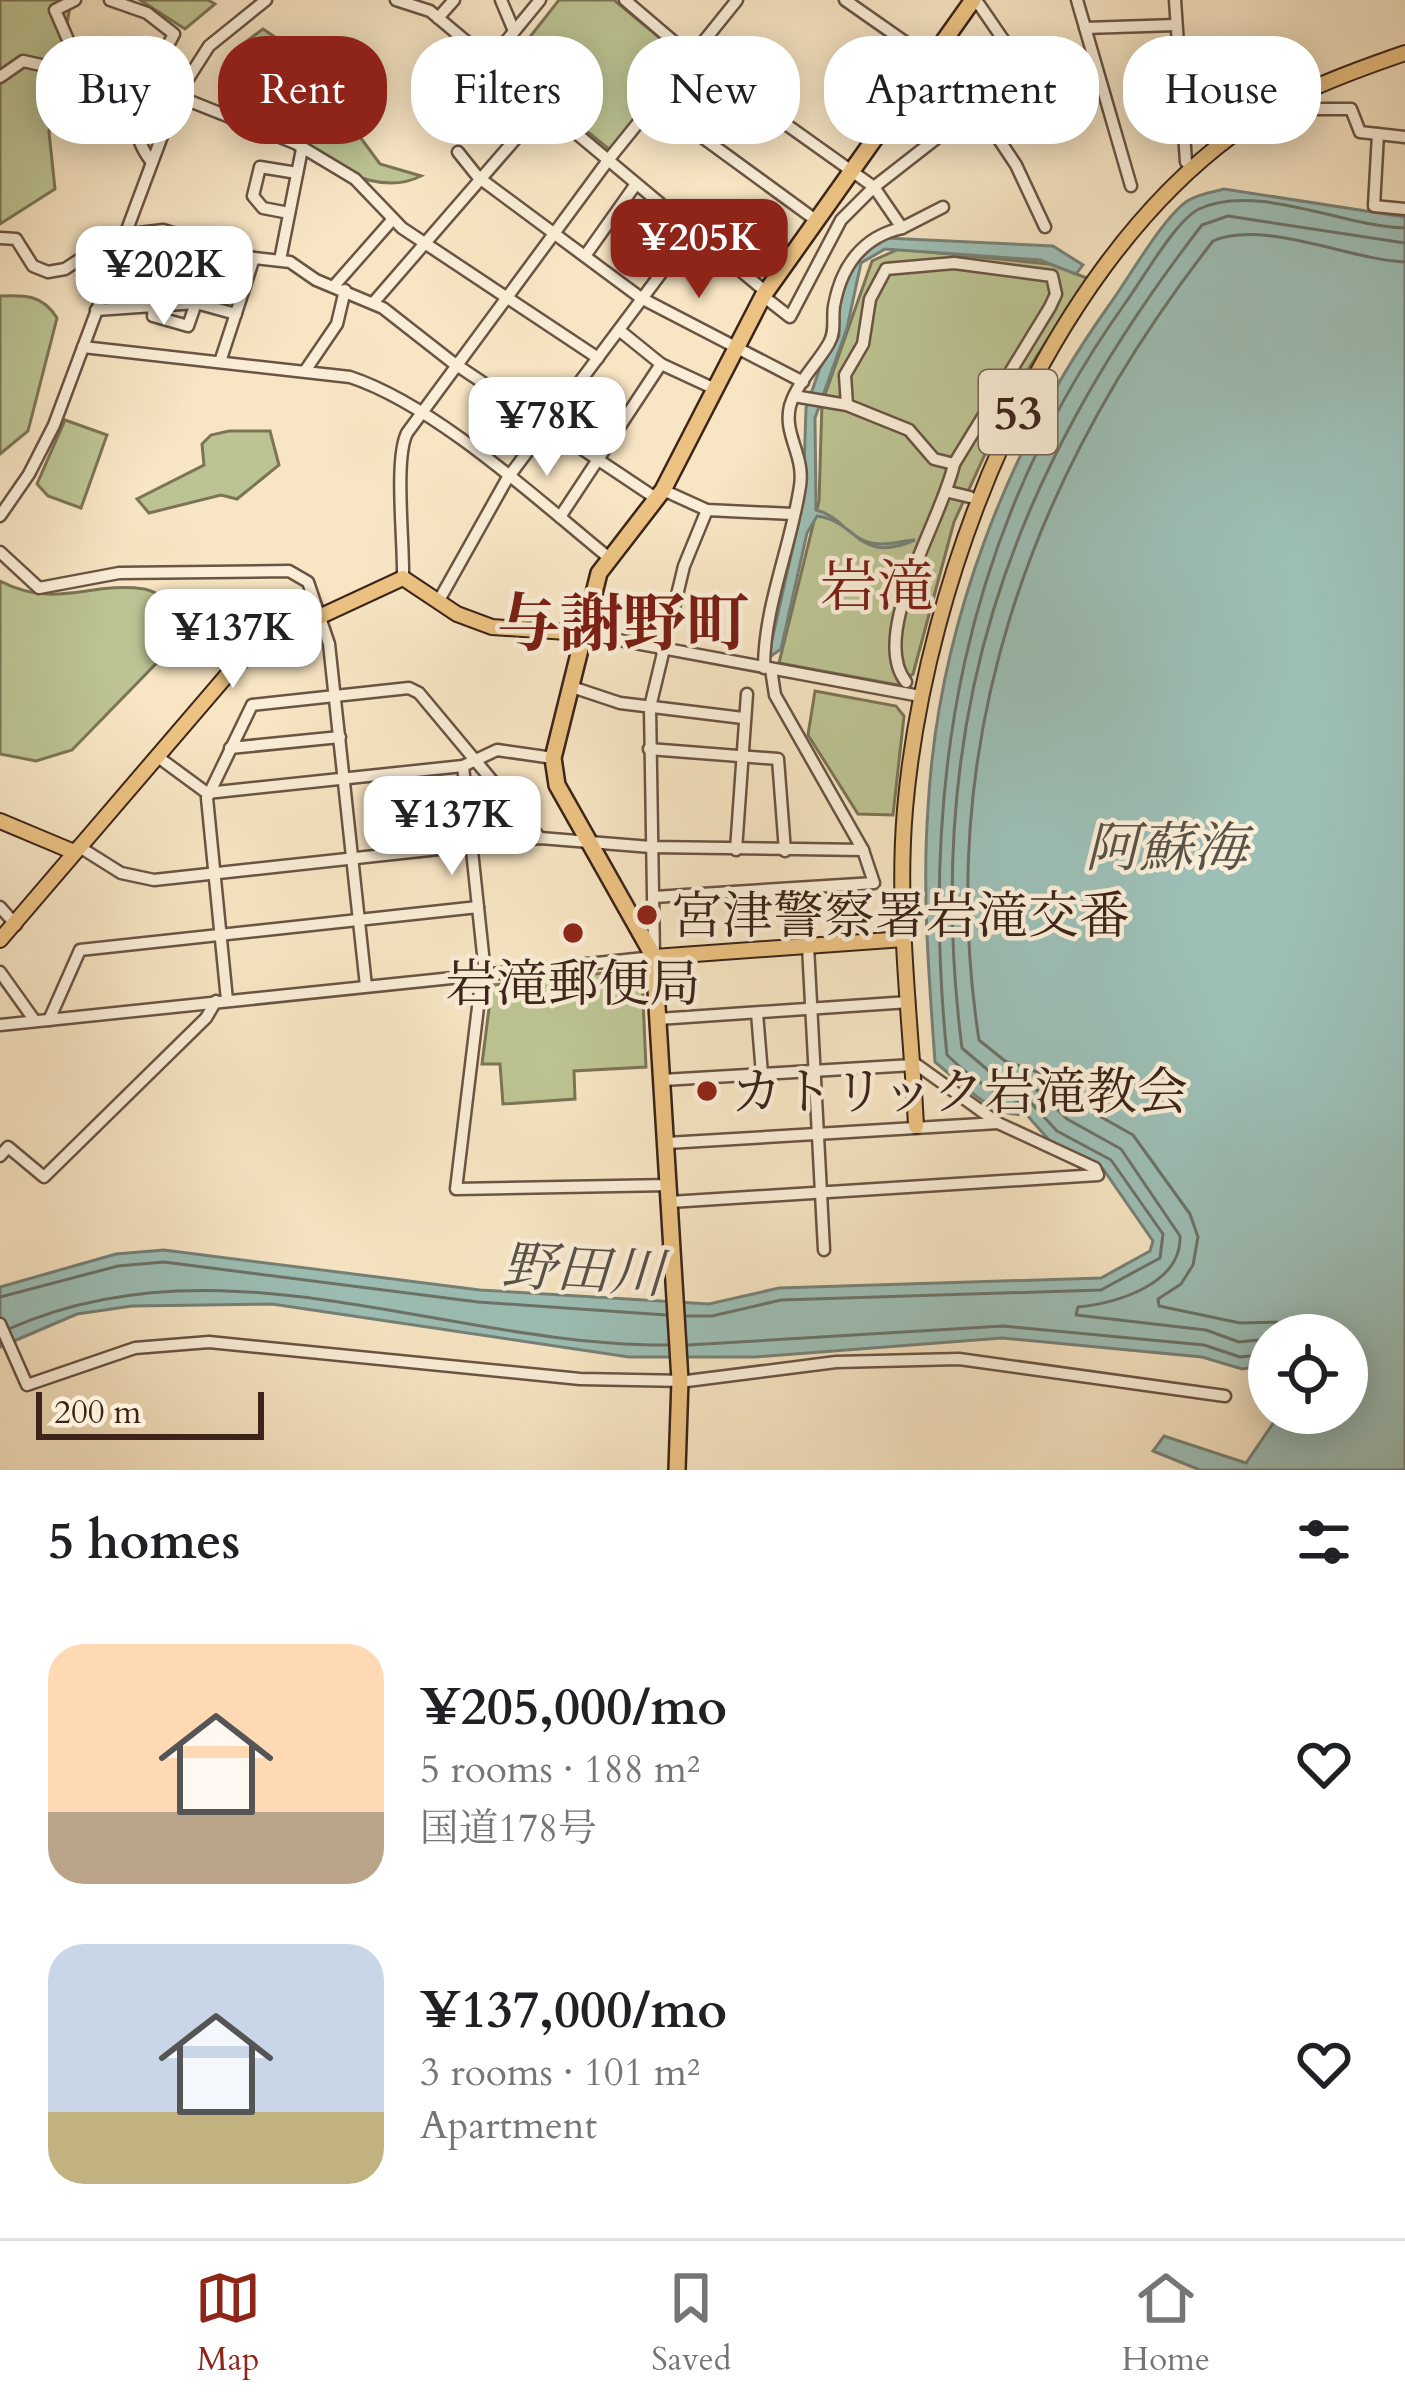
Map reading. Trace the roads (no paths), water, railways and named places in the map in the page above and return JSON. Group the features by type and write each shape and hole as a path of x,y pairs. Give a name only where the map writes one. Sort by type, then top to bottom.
{"highway":[{"path":"948,36 974,0"},
{"path":"677,1470 680,1380 654,957 557,785 553,758 581,633 608,556 660,494 765,294 870,144"}],"main road":[{"name":"53","path":"1321,85 1405,53"},
{"name":"53","path":"916,1126 904,939 904,815 920,696 965,529 1012,425 1072,318 1136,230 1193,168 1223,144"},
{"path":"0,940 245,656 320,616 403,578 438,602 492,627 581,633"},
{"path":"0,821 76,849"},
{"path":"654,957 904,939"}],"street":[{"path":"0,77 23,61 64,70 73,66 75,56 55,10 75,0"},
{"path":"110,0 147,13 174,34 134,117 135,140 151,161"},
{"path":"194,69 208,46 266,0"},
{"path":"396,0 438,18 459,36"},
{"path":"438,18 454,0"},
{"path":"501,0 514,31"},
{"path":"510,36 540,0"},
{"path":"626,0 668,36"},
{"path":"710,36 737,0"},
{"path":"845,0 894,36"},
{"path":"974,0 1000,36"},
{"path":"1077,0 1131,186"},
{"path":"1175,0 1176,36"},
{"path":"1085,28 1175,25"},
{"path":"194,102 242,119 355,179 393,220 598,358"},
{"path":"1321,109 1351,109 1360,132 1405,137"},
{"path":"1378,134 1374,206 1405,209"},
{"path":"800,135 874,187 902,228"},
{"path":"403,578 405,506 398,452 421,412 627,139"},
{"path":"0,516 35,464 158,144"},
{"path":"374,302 428,245 478,176 508,144"},
{"path":"591,144 790,317 834,230 874,187 930,144"},
{"path":"711,144 817,221"},
{"path":"1001,144 1046,227"},
{"path":"1185,144 1186,162 1193,168"},
{"path":"280,260 302,149"},
{"path":"458,152 478,176 641,298 803,382"},
{"path":"289,213 263,208 253,196 260,166 297,173"},
{"path":"585,256 636,184"},
{"path":"654,898 874,883 863,850 776,695 765,635 794,514 802,456 789,434 794,396 833,335 834,307 848,263 884,232 943,207"},
{"path":"305,371 337,324 339,288 393,220"},
{"path":"0,238 16,239 33,266 56,272 125,232 178,232 254,258 280,260 374,302 598,463 660,494 707,510 794,514"},
{"path":"438,602 507,479 692,232"},
{"path":"220,362 254,258"},
{"path":"847,405 845,375 862,344 870,299 886,269 954,263 1044,271 1055,285 1050,308 955,464 949,492 906,595 896,646 898,671 907,682"},
{"path":"96,310 196,303 236,314"},
{"path":"154,306 152,316 188,326 196,303"},
{"path":"620,330 661,364 716,389"},
{"path":"83,347 362,381 421,412 608,556"},
{"path":"560,517 661,364"},
{"path":"794,396 847,405 909,430 934,459 955,464"},
{"path":"949,492 970,497"},
{"path":"0,1024 654,957 650,707 684,566 707,510"},
{"path":"0,552 29,583 53,589 119,573 290,571 308,582 320,616 335,696 366,986"},
{"path":"581,633 920,696"},
{"path":"569,686 650,707 743,718"},
{"path":"0,1156 8,1147 44,1177 222,1001 207,793 251,705 409,688 419,693 467,763 540,838"},
{"path":"736,850 746,694"},
{"path":"230,748 340,737"},
{"path":"649,749 778,759 784,851"},
{"path":"158,757 207,793 467,763 496,750 553,758"},
{"path":"467,763 483,974 455,1189 824,1195 1098,1175 1095,1168 998,1123 913,1063 663,1080"},
{"path":"76,849 121,873 154,880 540,838 651,847 863,850"},
{"path":"0,907 16,925"},
{"path":"49,1020 80,950 478,907"},
{"path":"808,946 824,1250"},
{"path":"0,972 35,1021"},
{"path":"658,1019 909,1002"},
{"path":"757,1013 762,1074"},
{"path":"668,1143 998,1123"},
{"path":"0,1324 26,1382 135,1348 209,1342 538,1377 680,1380 894,1357 959,1359 1225,1396"}],"water":[{"name":"阿蘇海","path":"1224,189 1405,217 1405,1470 1200,1470 1153,1451 1164,1436 1246,1463 1266,1434 1368,1434 1368,1314 1248,1314 1248,1368 1242,1369 1202,1357 1002,1338 755,1357 629,1357 272,1304 132,1306 77,1314 0,1347 0,1287 116,1254 164,1250 480,1290 709,1304 779,1288 1101,1278 1150,1251 1153,1241 1103,1169 1049,1140 1026,1114 990,1105 935,1062 926,840 934,740 946,673 984,541 1010,478 1074,357 1159,232 1180,207"},
{"path":"885,238 1053,246 1083,265 1076,274 1040,260 885,249 861,263 847,328 815,418 816,510 847,530 817,516 807,533 781,649 768,658 803,502 806,408 820,368 839,336 838,311 851,263"},
{"path":"854,535 874,543 915,540 881,548 870,545"}],"place":[{"name":"宮津警察署岩滝交番","path":"647,915"},
{"name":"岩滝郵便局","path":"573,933"},
{"name":"カトリック岩滝教会","path":"707,1091"}],"district":[{"name":"岩滝","path":"877,586"},
{"name":"与謝野町","path":"623,623"}],"water label":[{"name":"野田川","path":"583,1269"}]}
